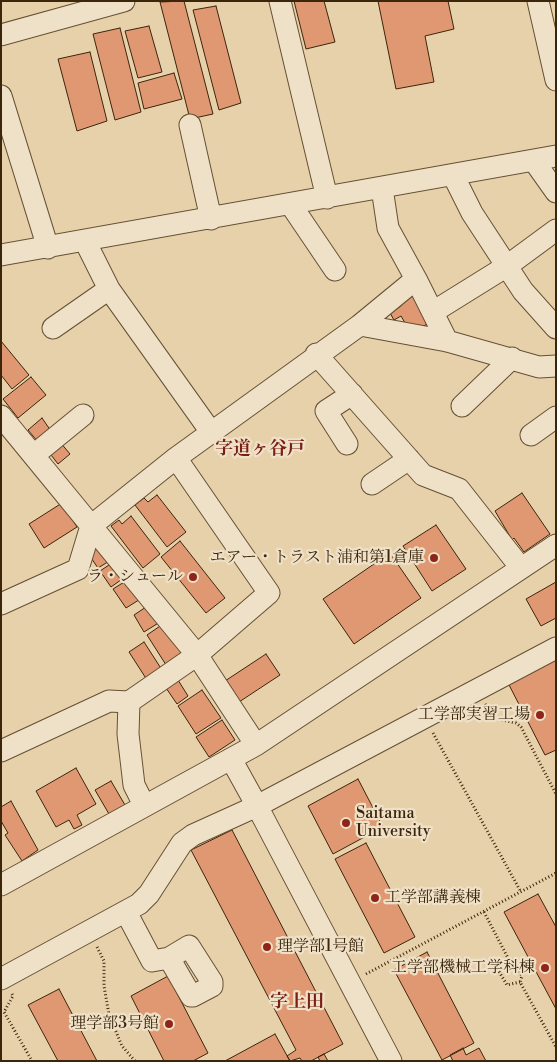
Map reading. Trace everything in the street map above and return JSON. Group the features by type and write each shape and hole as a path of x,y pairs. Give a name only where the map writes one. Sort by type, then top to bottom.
{"street":[{"path":"1,35 124,1"},
{"path":"280,1 327,198"},
{"path":"538,1 556,80"},
{"path":"1,96 48,248"},
{"path":"190,125 211,219"},
{"path":"1,256 556,156"},
{"path":"534,161 556,192"},
{"path":"453,175 472,213 523,291 556,328"},
{"path":"382,188 388,228 447,341"},
{"path":"290,205 335,270"},
{"path":"433,312 507,266 556,230"},
{"path":"85,241 109,289 211,432"},
{"path":"1,604 78,568 91,526 176,458 316,354 360,325 416,279"},
{"path":"53,328 109,289"},
{"path":"360,325 447,341 539,367 556,366"},
{"path":"316,354 423,475 460,489 521,568"},
{"path":"462,406 512,358"},
{"path":"347,444 326,411 352,394"},
{"path":"34,455 84,415"},
{"path":"531,434 556,417"},
{"path":"3,420 34,455 197,655 256,745"},
{"path":"1,751 109,701 129,702 197,655 269,593 176,458"},
{"path":"372,484 410,459"},
{"path":"1,885 256,745 556,545"},
{"path":"5,984 139,904 150,894 182,843 193,835 257,806 556,648"},
{"path":"129,702 128,734 134,785 144,805"},
{"path":"231,759 350,983 383,1058"},
{"path":"126,912 152,961 169,958"}],"path":[{"path":"477,690 494,718 516,723 521,727 556,794"},
{"path":"425,717 521,892"},
{"path":"350,983 556,873"},
{"path":"484,912 508,958 513,960 522,976 520,982 556,1047"},
{"path":"93,943 101,952 104,962 106,1000 114,1029 122,1046 135,1061"},
{"path":"508,958 498,970 507,985 520,982"},
{"path":"5,984 14,996 4,1012 32,1061"}],"building":[{"path":"184,1 213,114 190,119 160,2"},
{"path":"294,1 324,1 335,42 306,49"},
{"path":"378,1 448,1 454,29 425,36 434,82 396,89"},
{"path":"216,6 241,103 219,110 193,10"},
{"path":"149,26 162,72 138,78 125,31"},
{"path":"120,28 141,112 115,120 93,34"},
{"path":"90,52 107,121 77,131 58,59"},
{"path":"174,73 182,99 144,109 138,83"},
{"path":"416,294 432,321 417,330 408,328 401,316 394,320 390,313 401,306 399,303"},
{"path":"1,341 29,375 12,389 1,375"},
{"path":"31,377 46,395 18,418 3,399"},
{"path":"42,418 51,431 38,442 28,430"},
{"path":"60,442 70,454 58,464 48,451"},
{"path":"522,493 550,534 524,552 514,538 512,540 495,511"},
{"path":"157,495 186,532 167,547 135,505 144,498 148,502"},
{"path":"62,503 77,527 44,548 29,524"},
{"path":"131,516 160,554 143,568 111,526 119,520 122,524"},
{"name":"エアー・トラスト浦和第1倉庫","path":"436,525 466,569 432,591 403,546"},
{"name":"ラ・シュール","path":"180,541 225,598 206,613 161,557"},
{"path":"101,543 111,560 98,568 87,552"},
{"path":"390,553 421,598 354,644 323,599"},
{"path":"115,561 125,577 111,587 100,571"},
{"path":"129,579 142,598 126,608 113,589"},
{"path":"556,582 556,618 541,626 526,599"},
{"path":"149,605 160,622 144,632 134,615"},
{"path":"166,622 188,656 168,668 147,635"},
{"path":"144,642 164,673 149,683 129,652"},
{"path":"266,654 280,675 239,702 225,681"},
{"name":"工学部実習工場","path":"556,655 556,750 545,755 507,681"},
{"path":"178,680 188,696 177,704 166,688"},
{"path":"202,690 221,718 196,734 178,706"},
{"path":"222,720 235,740 209,757 196,737"},
{"path":"76,768 96,804 77,815 82,825 74,829 69,820 56,827 36,791"},
{"path":"358,779 383,827 333,854 308,806"},
{"path":"111,781 125,805 109,814 95,790"},
{"path":"11,801 38,850 22,861 5,835 8,833 1,821 1,807"},
{"name":"理学部1号館","path":"232,830 343,1044 311,1061 302,1061 300,1058 290,1061 287,1056 296,1050 191,850"},
{"name":"工学部講義棟","path":"366,843 415,937 384,953 335,859"},
{"name":"工学部機械工学科棟","path":"538,894 556,927 556,1009 504,912"},
{"path":"427,952 474,1043 442,1060 394,970"},
{"name":"理学部3号館","path":"168,976 208,1053 193,1061 164,1061 131,996"},
{"path":"59,989 97,1061 58,1061 28,1005"},
{"path":"275,1034 290,1061 225,1061"},
{"path":"463,1048 466,1055 479,1048 486,1061 453,1061 450,1055"},
{"path":"324,1054 328,1061 320,1061 318,1057"}],"place":[{"name":"エアー・トラスト浦和第1倉庫","path":"434,558"},
{"name":"ラ・シュール","path":"193,577"},
{"name":"工学部実習工場","path":"540,715"},
{"name":"Saitama University","path":"346,823"},
{"name":"工学部講義棟","path":"375,898"},
{"name":"理学部1号館","path":"267,947"},
{"name":"工学部機械工学科棟","path":"545,968"},
{"name":"理学部3号館","path":"169,1024"}],"district":[{"name":"字道ヶ谷戸","path":"260,450"},
{"name":"字上田","path":"297,1003"}]}
